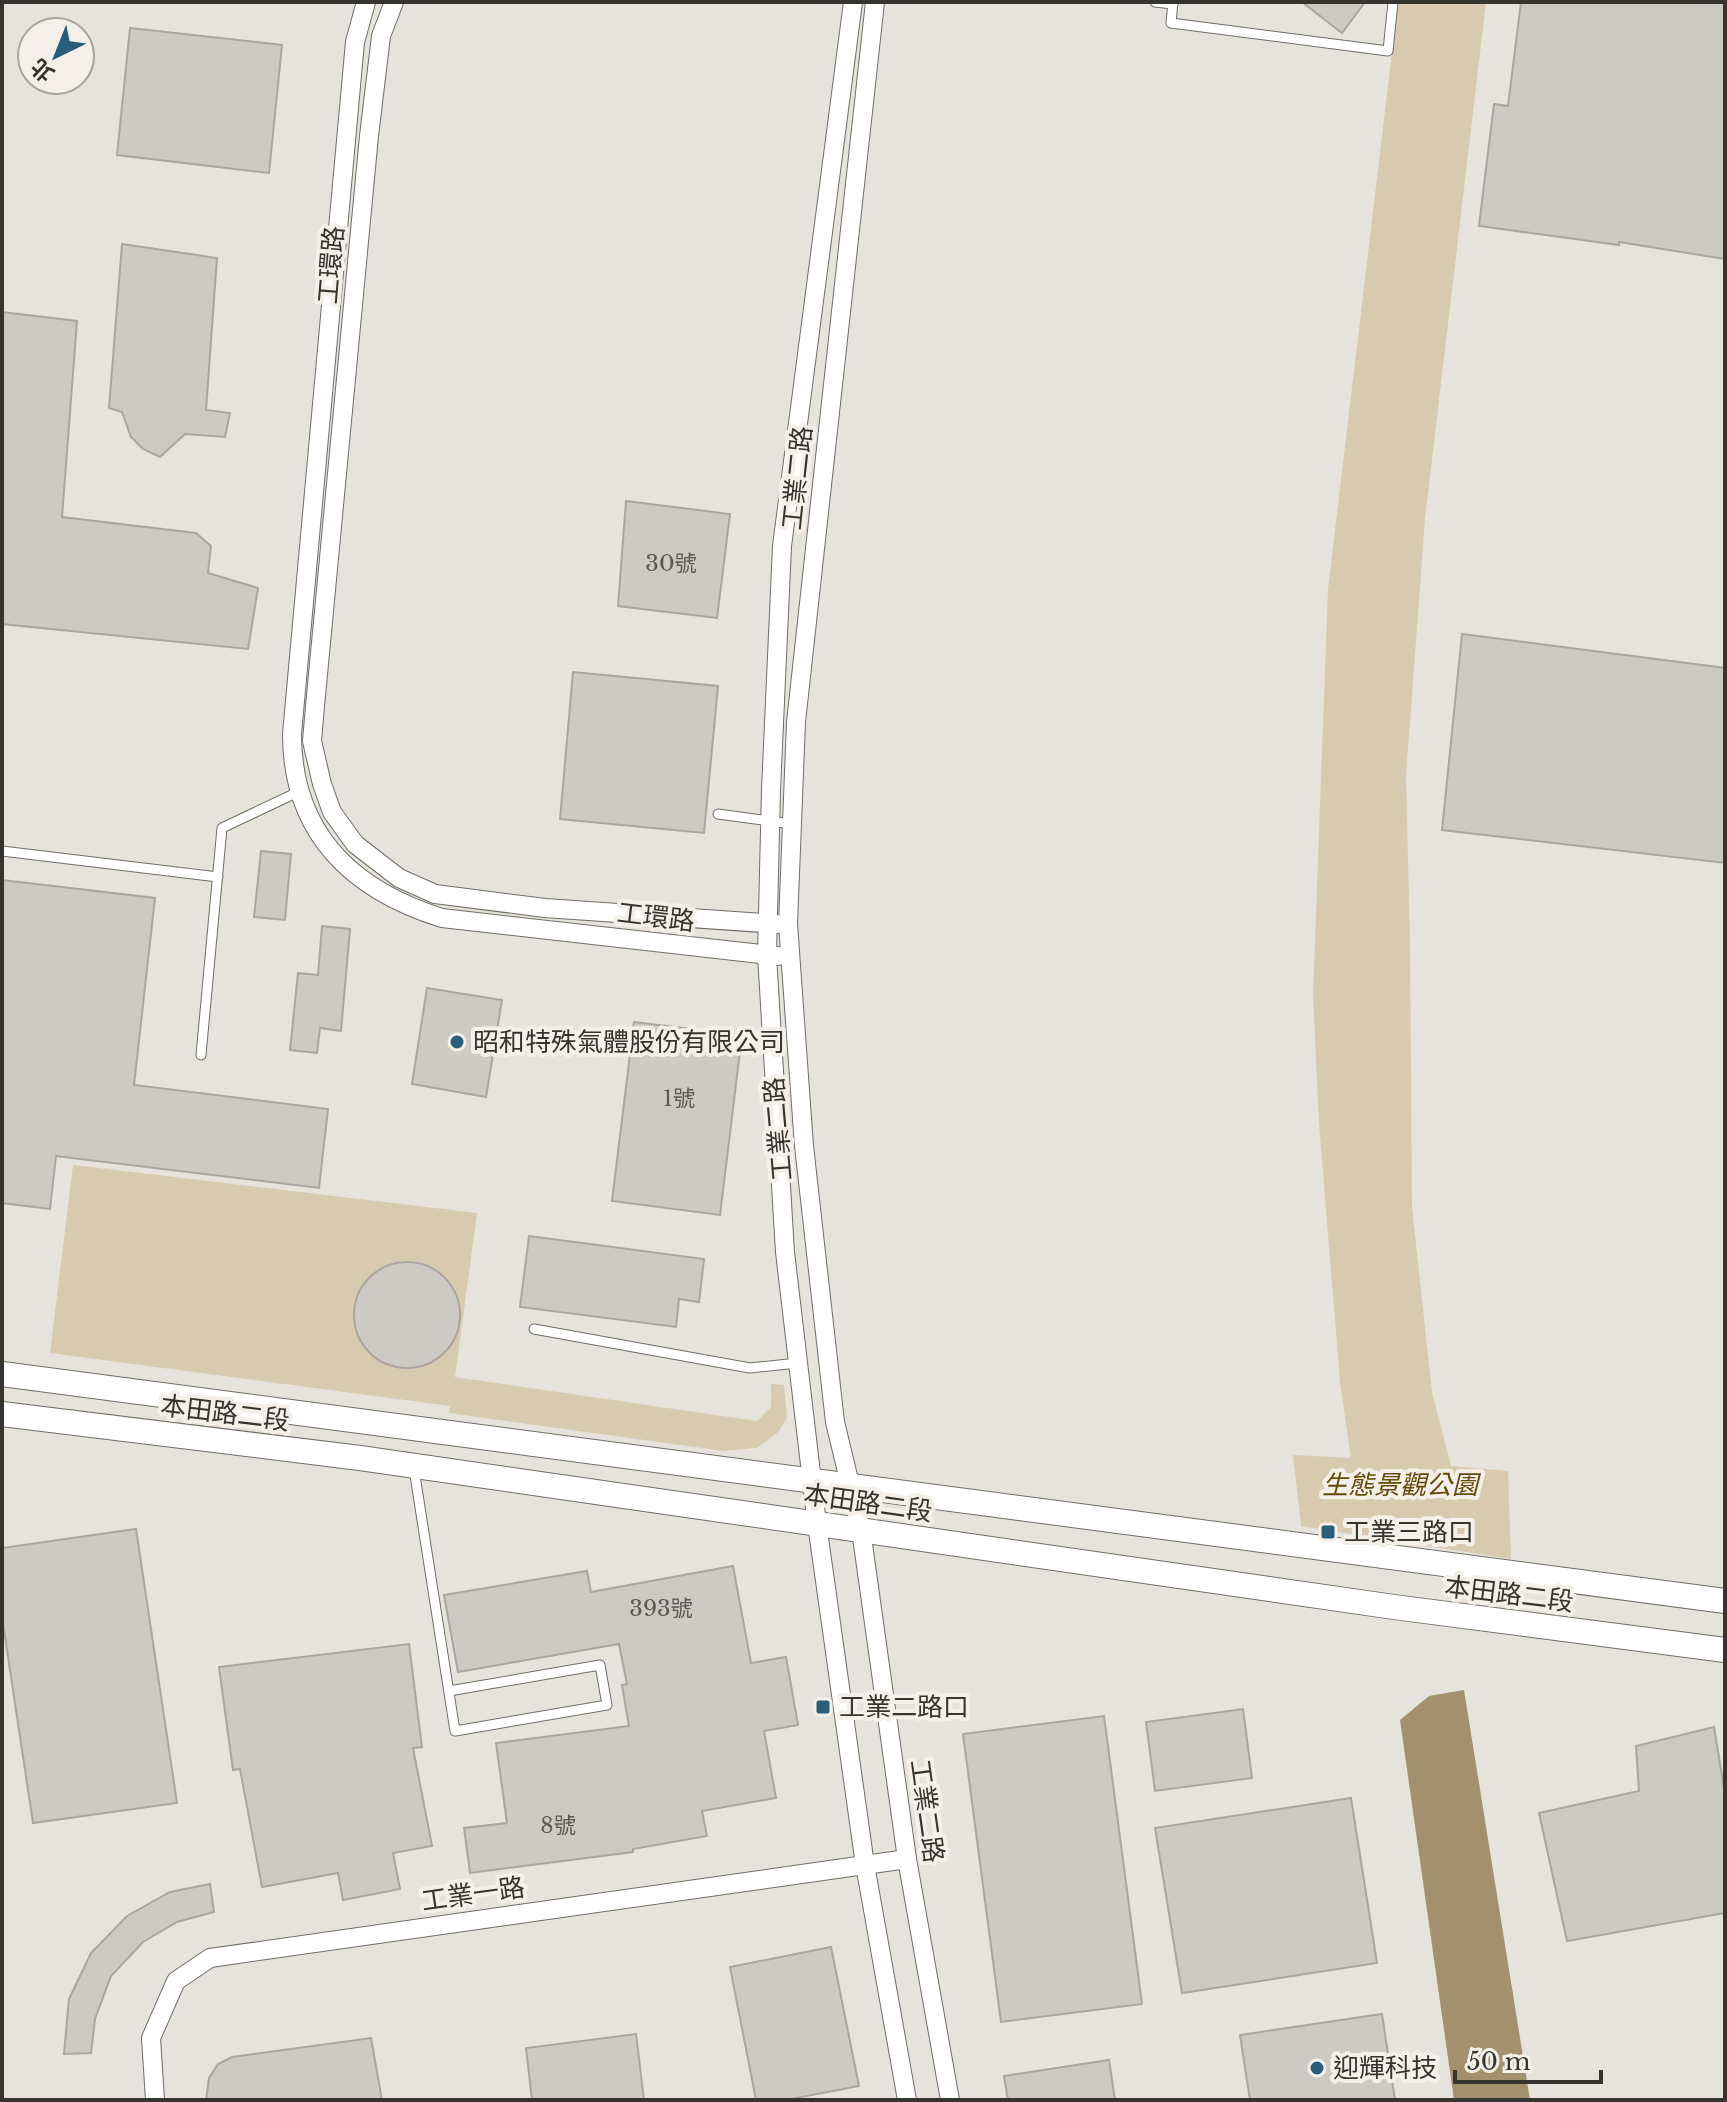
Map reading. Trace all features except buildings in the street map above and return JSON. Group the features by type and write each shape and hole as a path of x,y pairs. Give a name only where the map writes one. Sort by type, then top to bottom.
{"street":[{"name":"工環路","path":"366,2 357,33 341,187 292,734 292,765 298,792 310,820 350,870 376,891 442,918 790,957"},
{"name":"工環路","path":"394,2 381,39 364,188 312,741 332,812 355,844 399,878 435,894 518,904 788,924"},
{"name":"工業二路","path":"853,2 782,546 767,955 785,1252 817,1524 865,1865 907,2100"},
{"name":"工業二路","path":"875,2 796,722 788,924 805,1153 835,1422 861,1530 907,1859 950,2100"},
{"path":"357,33 381,39"},
{"path":"842,91 865,96"},
{"path":"341,187 364,188"},
{"path":"826,214 851,218"},
{"path":"812,321 840,326"},
{"path":"327,346 349,347"},
{"path":"319,441 340,444"},
{"path":"791,482 822,488"},
{"path":"310,529 332,530"},
{"path":"298,792 322,784"},
{"path":"515,927 518,904"},
{"path":"779,1153 805,1153"},
{"name":"本田路二段","path":"2,1374 1725,1601"},
{"name":"本田路二段","path":"2,1414 413,1466 1394,1607 1725,1650"},
{"name":"工業一路","path":"155,2100 151,2038 176,1981 210,1958 907,1859"}],"lane":[{"path":"1155,2 1173,3 1171,23 1388,51 1393,2"},
{"path":"201,1055 222,828 298,792"},
{"path":"718,814 792,824"},
{"path":"2,851 218,877"},
{"path":"534,1329 750,1368 798,1363"},
{"path":"413,1466 455,1731 607,1705 600,1665 449,1691"}],"green space":[{"name":"生態景觀公園","path":"1398,2 1486,2 1425,519 1406,776 1412,1207 1432,1392 1451,1466 1508,1471 1511,1559 1301,1526 1293,1455 1351,1458 1340,1382 1319,1123 1313,995 1328,589"},
{"path":"73,1165 477,1213 455,1377 757,1421 771,1407 771,1384 784,1385 787,1418 778,1432 757,1448 724,1451 449,1413 450,1406 50,1353"}],"shaded area":[{"path":"1464,1690 1530,2100 1454,2100 1400,1720 1429,1696"}],"place":[{"name":"昭和特殊氣體股份有限公司","path":"457,1042"},
{"name":"工業三路口","path":"1328,1532"},
{"name":"工業二路口","path":"823,1707"},
{"name":"迎輝科技","path":"1317,2068"}]}
